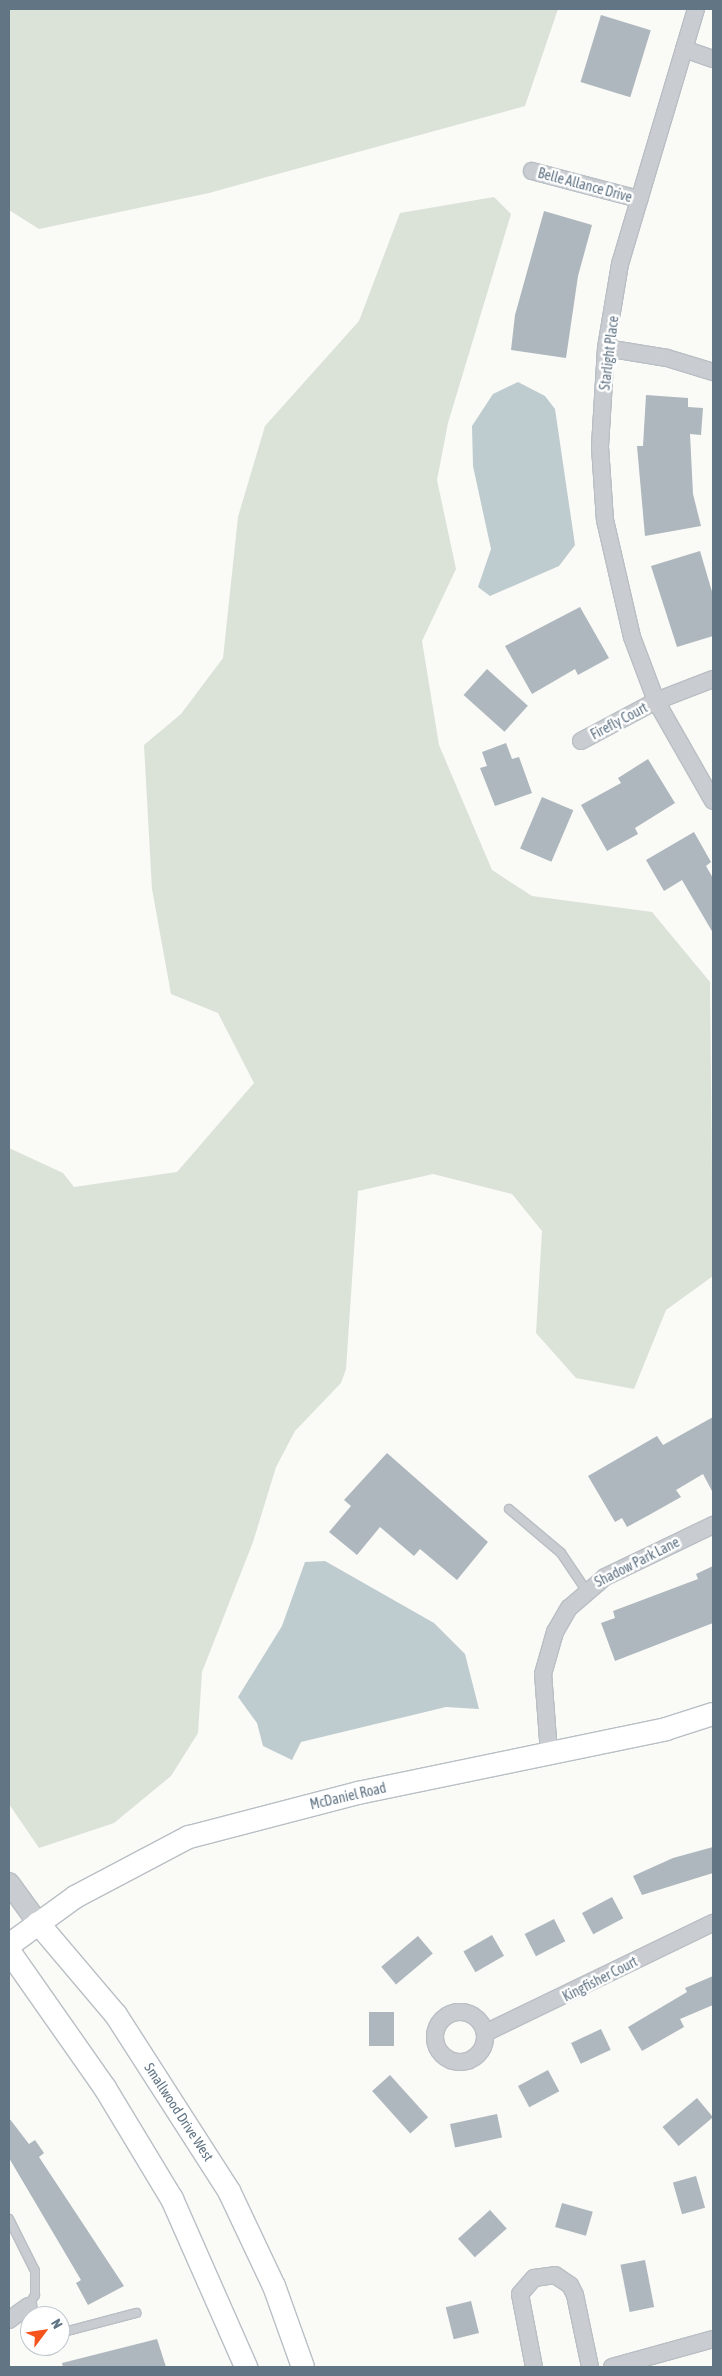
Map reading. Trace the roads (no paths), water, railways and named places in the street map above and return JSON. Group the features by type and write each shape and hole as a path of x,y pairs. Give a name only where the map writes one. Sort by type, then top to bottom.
{"main road":[{"name":"McDaniel Road","path":"9,1945 75,1897 189,1837 358,1793 550,1754 713,1714"},
{"name":"Smallwood Drive West","path":"38,1923 116,2015 229,2191 274,2286 303,2367"},
{"path":"9,1951 105,2088 172,2199 246,2367"}],"street":[{"name":"Starlight Place","path":"696,9 620,264 606,348 600,446 605,520 632,637 656,701 713,801"},
{"path":"684,49 713,59"},
{"name":"Belle Allance Drive","path":"532,171 639,199"},
{"path":"606,348 667,358 713,372"},
{"name":"Firefly Court","path":"581,741 656,701 713,679"},
{"name":"Shadow Park Lane","path":"550,1754 543,1688 546,1660 555,1632 586,1590 713,1525"},
{"name":"Smallwood Drive West","path":"9,1883 38,1923"},
{"name":"Kingfisher Court","path":"485,2033 713,1923"},
{"path":"534,2367 520,2294 534,2278 555,2275 570,2285 575,2295 590,2367"},
{"path":"612,2367 713,2339"}],"lane":[{"path":"509,1509 561,1553 586,1590"},
{"path":"9,2220 34,2271 35,2295 32,2306"},
{"path":"70,2330 136,2313"}]}
